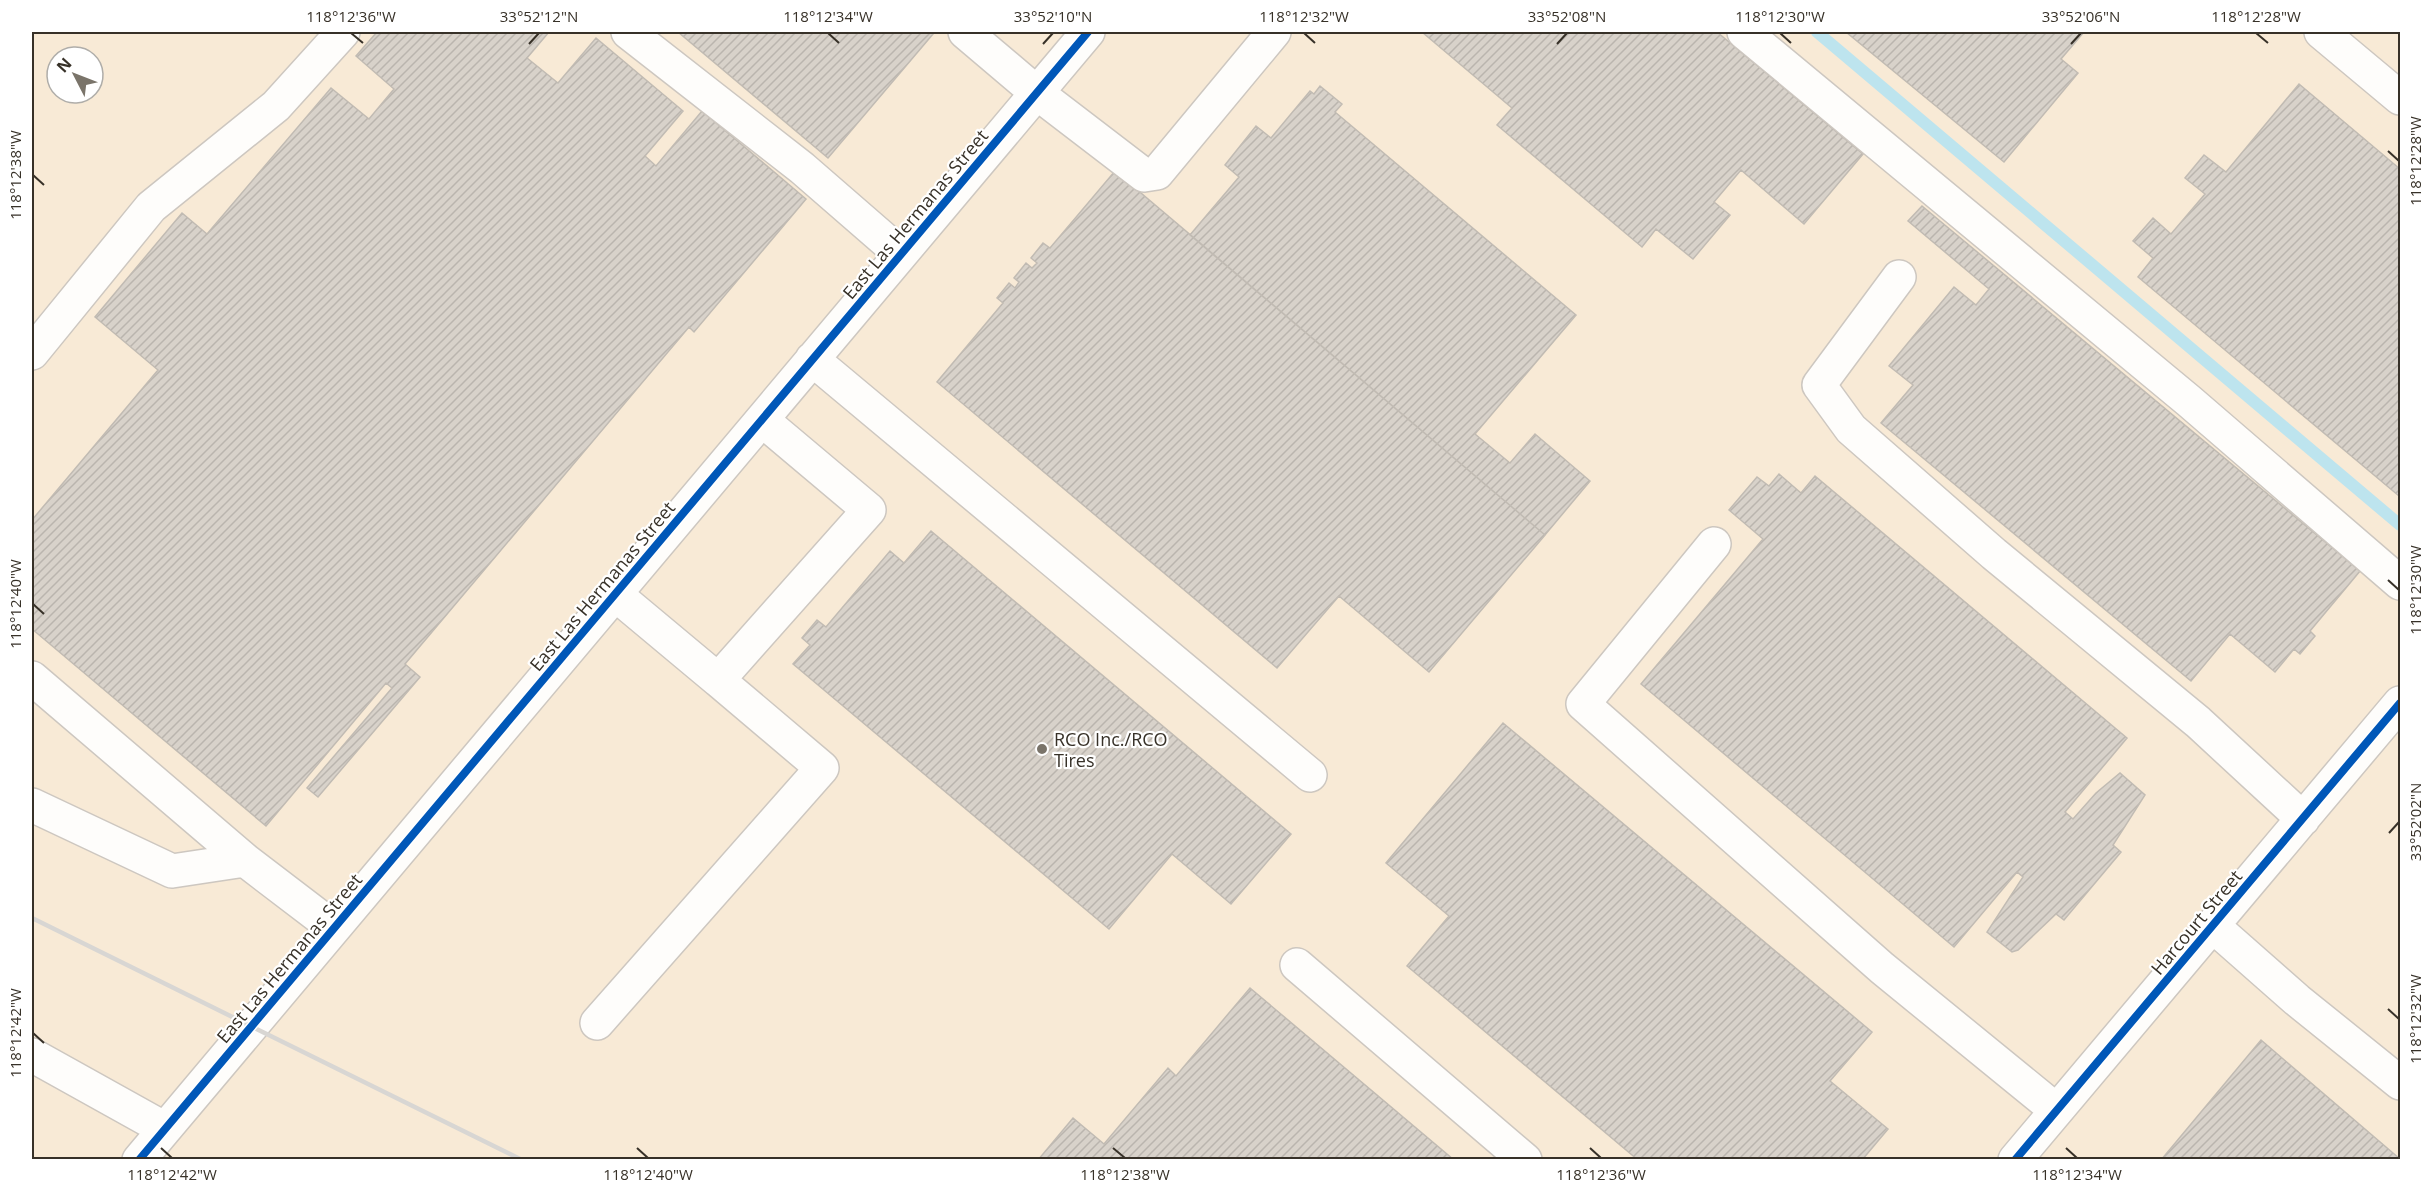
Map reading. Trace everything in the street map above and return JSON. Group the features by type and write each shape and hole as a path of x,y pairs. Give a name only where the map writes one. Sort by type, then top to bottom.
{"street":[{"path":"32,353 151,207 276,106 343,32"},
{"path":"628,32 802,168 901,254"},
{"path":"965,32 1037,93 1144,175 1157,173 1274,32"},
{"name":"East Las Hermanas Street","path":"139,1160 1088,32"},
{"path":"1744,32 2172,386 2400,583"},
{"path":"2322,32 2400,98"},
{"path":"1899,277 1819,385 1851,429 1994,554 2198,722 2303,819"},
{"path":"812,359 1310,775"},
{"path":"718,680 869,510 762,420"},
{"path":"1714,544 1583,704 1882,968 2056,1110"},
{"path":"597,1023 822,768 615,594"},
{"path":"32,678 245,860 334,928"},
{"name":"Harcourt Street","path":"2015,1160 2400,704"},
{"path":"32,805 172,871 245,860"},
{"path":"2213,926 2297,1000 2400,1083"},
{"path":"1297,965 1525,1160"},
{"path":"32,1055 165,1129"}],"shaded area":[{"path":"32,32 2400,32 2400,1159 32,1159"}],"building":[{"path":"377,32 549,32 527,58 558,83 596,38 683,111 645,156 656,166 702,111 806,199 694,332 689,327 405,664 420,677 318,797 307,788 392,688 386,683 266,826 32,629 32,520 158,370 95,317 182,213 207,234 331,88 369,119 394,89 356,56"},
{"path":"678,32 931,32 933,34 828,158"},
{"path":"1422,32 1717,32 1863,154 1804,224 1741,170 1714,202 1730,215 1693,259 1656,229 1642,247 1497,125 1512,108"},
{"path":"1846,32 2084,32 2061,59 2078,73 2004,162"},
{"path":"2299,84 2400,169 2399,496 2138,277 2153,258 2133,241 2153,218 2171,234 2205,194 2185,178 2204,155 2226,172"},
{"path":"1320,86 1342,104 1335,112 1576,315 1475,434 1510,463 1535,434 1590,481 1545,535 1190,235 1239,177 1225,165 1256,126 1271,138 1310,91 1314,94"},
{"path":"1115,171 1545,535 1429,672 1339,596 1277,668 937,382 1003,303 997,298 1009,283 1015,288 1019,282 1014,278 1026,263 1032,268 1037,263 1031,258 1043,243 1050,248"},
{"path":"1922,206 2360,571 2310,631 2315,636 2300,654 2294,649 2275,672 2230,634 2191,681 1881,423 1913,385 1889,366 1954,287 1976,305 1989,289 1908,221"},
{"path":"1779,474 1801,493 1815,476 2127,738 2065,812 2073,819 2096,793 2120,773 2145,795 2113,845 2121,852 2064,920 2056,914 2018,950 2012,952 1987,932 2023,877 2017,872 1954,947 1641,684 1763,539 1729,510 1757,477 1769,486"},
{"name":"RCO Inc./RCO Tires","path":"931,531 1291,834 1231,904 1172,854 1109,929 793,664 810,645 802,638 817,620 826,627 890,551 904,563"},
{"path":"1503,723 1872,1032 1830,1081 1888,1129 1862,1160 1638,1160 1407,966 1449,916 1386,863"},
{"path":"1250,988 1454,1160 1038,1160 1073,1118 1104,1144 1168,1068 1176,1076"},
{"path":"2261,1040 2400,1159 2400,1160 2161,1160"}],"waterway":[{"path":"1817,32 2400,525"}],"railway":[{"path":"32,918 522,1160"}],"cycle path":[{"path":"139,1160 1088,32"},
{"path":"2015,1160 2400,703"}],"place":[{"name":"RCO Inc./RCO Tires","path":"1042,749"}]}
